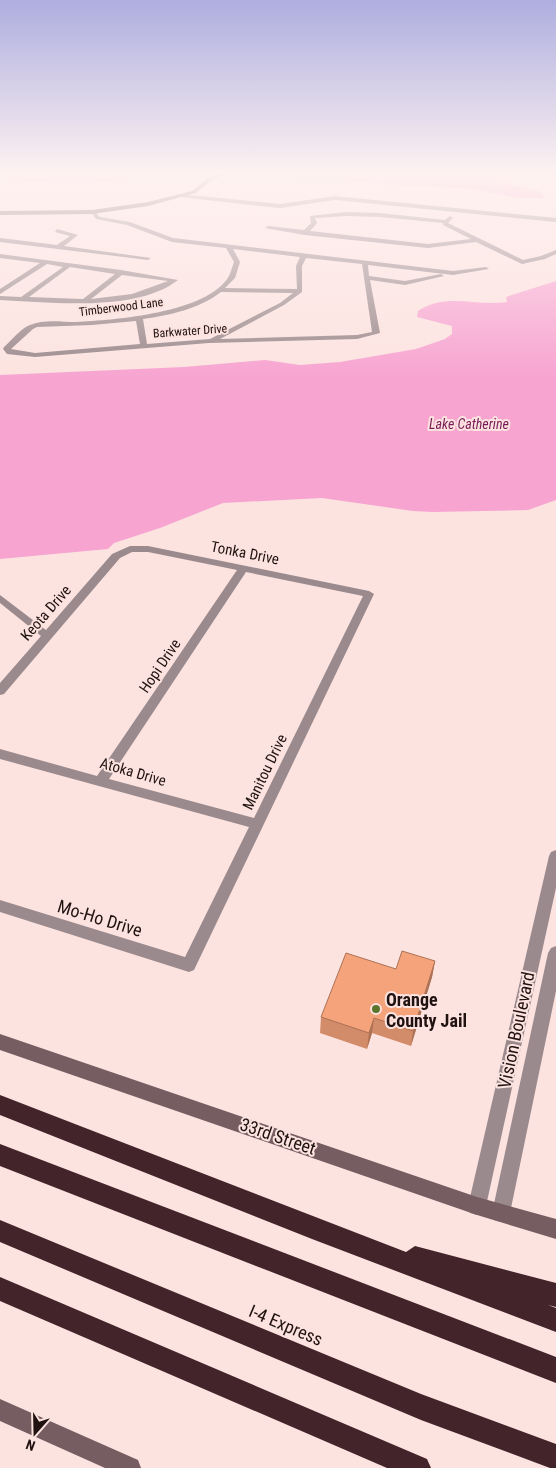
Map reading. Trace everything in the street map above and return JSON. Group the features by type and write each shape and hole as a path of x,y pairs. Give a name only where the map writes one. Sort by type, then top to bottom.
{"highway":[{"path":"0,1105 312,1228 556,1320"},
{"path":"0,1155 556,1370"},
{"path":"312,1228 486,1278 556,1295"},
{"name":"I-4 Express","path":"0,1231 421,1407 556,1457"},
{"path":"0,1289 418,1468"}],"street":[{"path":"4,241 148,258"},
{"path":"58,247 67,241"},
{"path":"180,241 453,273"},
{"path":"376,241 428,246 472,241"},
{"path":"477,241 522,262 543,258 556,252"},
{"name":"Timberwood Lane","path":"7,349 30,327 36,325 138,318 185,308 218,290 231,279 238,262 228,246"},
{"path":"300,291 299,266 304,255"},
{"path":"0,256 176,280 158,290 83,302 21,300 1,297"},
{"path":"1,297 45,263"},
{"path":"365,263 366,278 405,283 453,273 486,269"},
{"path":"21,300 68,266"},
{"path":"83,302 121,272"},
{"name":"Barkwater Drive","path":"7,349 10,352 35,355 209,341 357,337 376,333 366,278"},
{"path":"218,290 300,291"},
{"path":"209,341 282,304 300,291"},
{"path":"138,318 144,346"},
{"name":"Tonka Drive","path":"116,556 130,549 148,549 370,594"},
{"name":"Keota Drive","path":"0,691 46,635 116,556"},
{"name":"Hopi Drive","path":"101,780 244,568"},
{"name":"Manitou Drive","path":"189,965 370,594"},
{"path":"0,598 46,635"},
{"name":"Atoka Drive","path":"0,754 258,824"},
{"name":"Vision Boulevard","path":"477,1206 556,856"},
{"name":"Mo-Ho Drive","path":"0,906 189,965"},
{"name":"Vision Boulevard","path":"501,1213 556,952"},
{"name":"33rd Street","path":"0,1042 477,1206 556,1229"},
{"path":"0,1410 130,1468"}],"water":[{"name":"Lake Catherine","path":"556,281 556,500 528,510 433,512 413,511 322,498 223,503 160,528 114,543 108,549 0,559 0,375 184,367 265,360 300,365 340,362 416,349 445,339 452,334 452,326 417,317 418,311 429,305 450,301 507,302 506,297"}],"building":[{"name":"Orange County Jail","path":"402,951 435,961 413,1031 374,1018 369,1033 321,1017 346,953 396,969"}],"place":[{"name":"Orange County Jail","path":"376,1009"}]}
